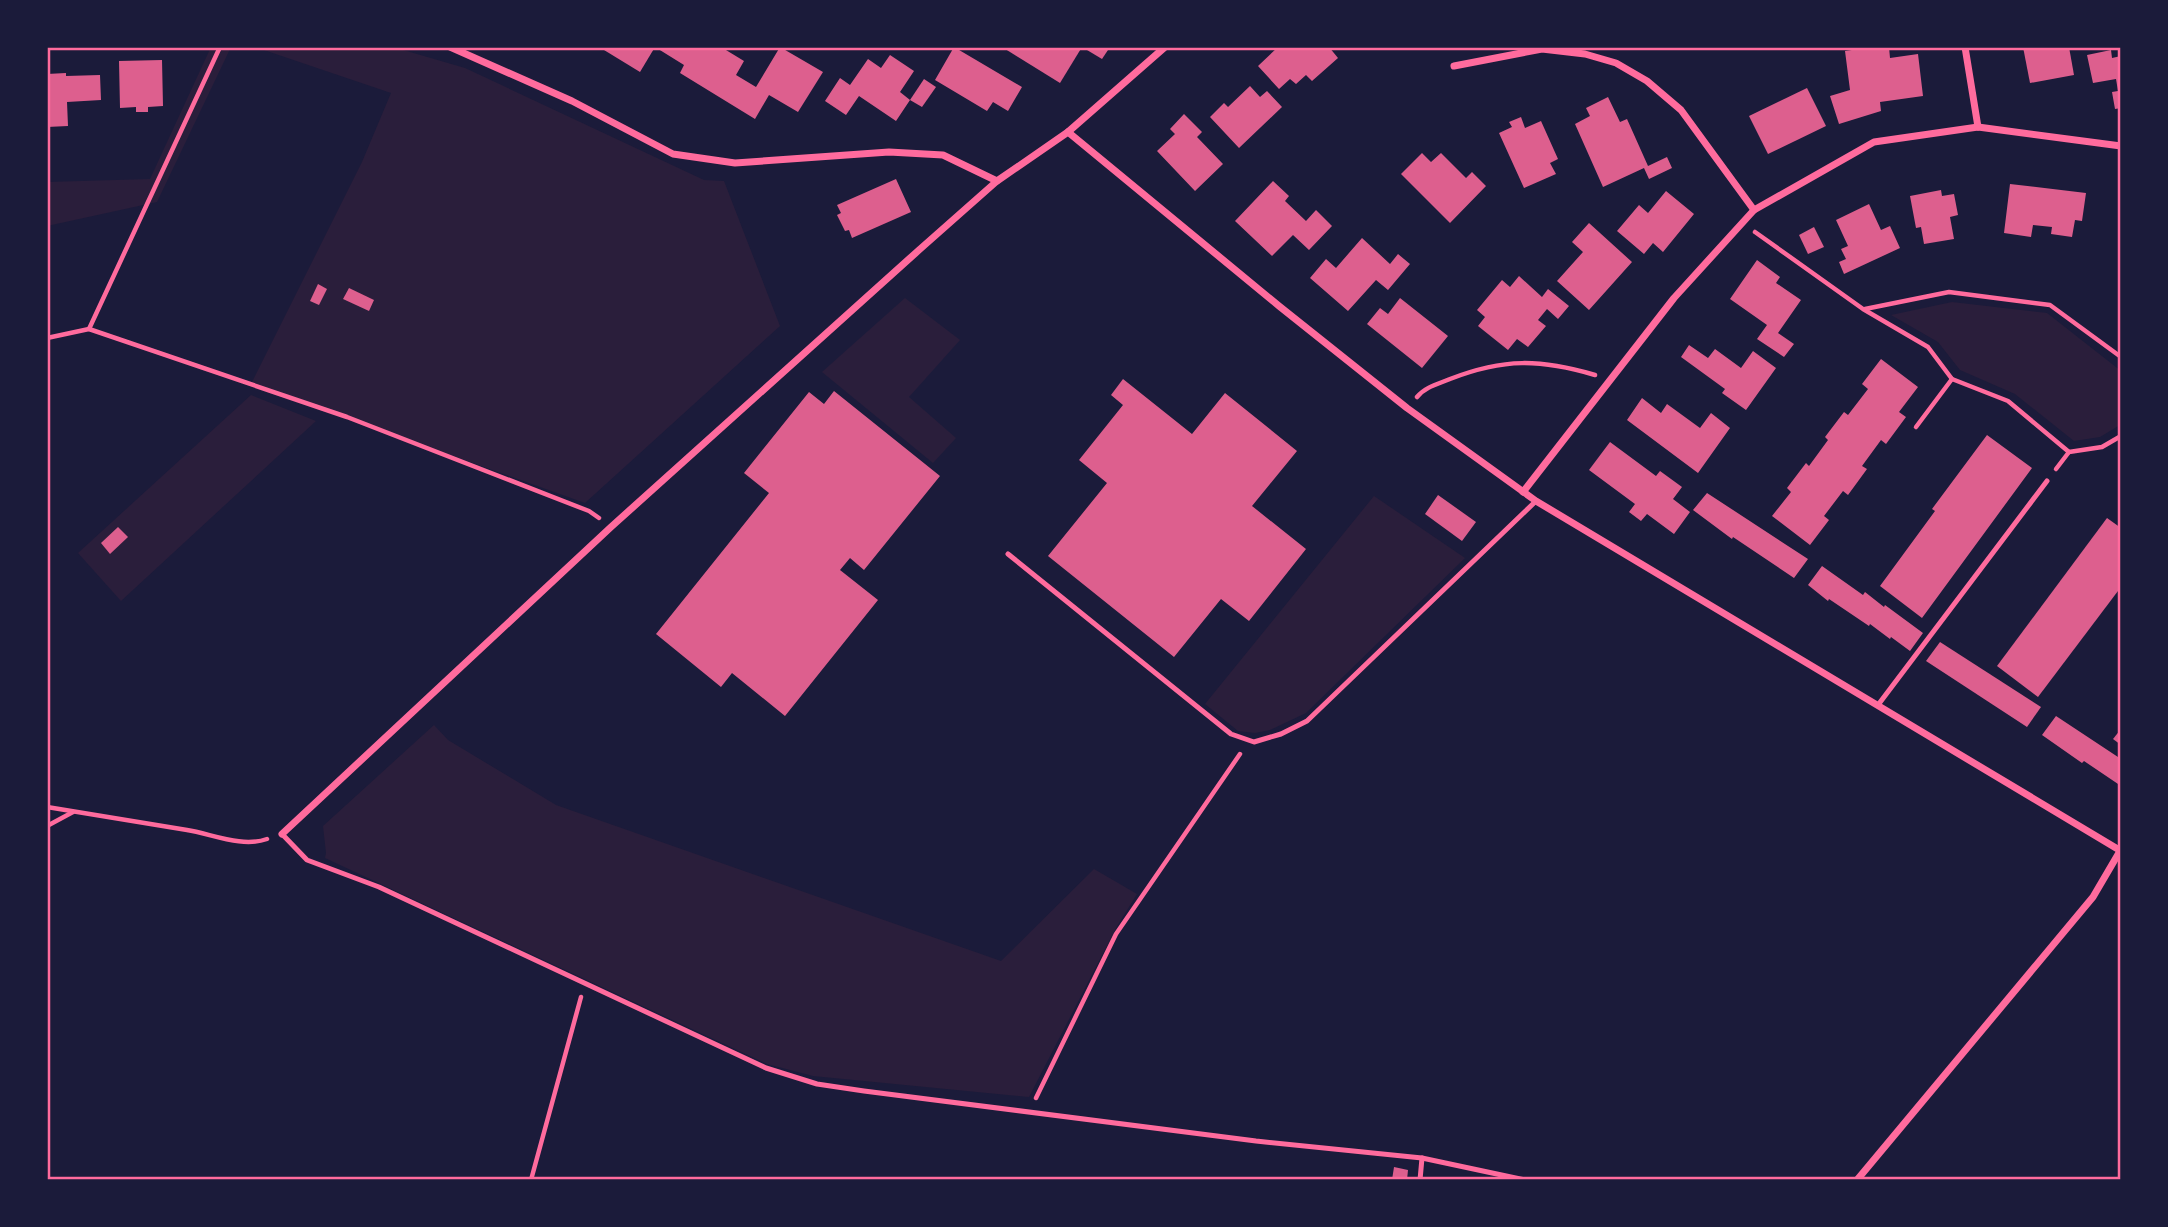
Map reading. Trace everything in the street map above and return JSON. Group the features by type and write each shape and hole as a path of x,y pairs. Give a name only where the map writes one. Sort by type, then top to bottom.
{"street":[{"path":"450,47 572,101 673,154 735,163 889,152 943,156 998,181"},
{"path":"282,834 611,527 998,181 1068,132 1165,47"},
{"path":"1965,47 1979,127"},
{"path":"1454,66 1542,49 1586,54 1616,63 1647,81 1681,110 1754,210"},
{"path":"1523,492 1674,298 1754,210 1874,142 1979,127 2121,146"},
{"path":"1068,132 1407,408 1536,501 2121,851 2093,897 1857,1180"}],"lane":[{"path":"1878,705 2047,481"},
{"path":"1008,554 1231,734 1254,742 1282,734 1307,721 1536,501"},
{"path":"282,834 307,860 379,887 766,1068 817,1084 1031,1114 1422,1158 1525,1180"},
{"path":"1420,1180 1422,1158"}],"path":[{"path":"89,329 220,47"},
{"path":"1740,223 1863,309 1928,347 1952,379 2008,401 2069,452"},
{"path":"1863,309 1949,292 2050,304 2121,357"},
{"path":"47,338 89,329 347,417 589,511 611,527"},
{"path":"1407,408 1423,390 1505,362 1571,368 1609,379"},
{"path":"1916,427 1952,379"},
{"path":"2047,481 2069,452 2102,447 2121,436"},
{"path":"1031,1114 1038,1092 1116,934 1239,755 1254,742"},
{"path":"47,807 190,830 237,841 256,843 282,834"},
{"path":"47,826 74,811"},
{"path":"531,1180 584,983"}],"shaded area":[{"path":"211,47 231,47 157,202 47,226 47,182 150,179"},
{"path":"255,47 393,47 465,68 704,180 724,181 780,326 585,503 251,384 362,162 391,93"},
{"path":"905,298 960,340 909,397 956,438 933,463 822,372"},
{"path":"1952,302 2047,313 2121,371 2120,425 2100,437 2074,441 2015,394 1960,370 1938,342 1891,315"},
{"path":"251,395 316,421 121,601 78,553"},
{"path":"1374,496 1465,558 1306,713 1270,730 1255,733 1238,731 1205,704"},
{"path":"434,725 448,740 556,805 1001,961 1094,869 1137,894 1116,928 1029,1097 813,1076 767,1064 325,858 323,826"}],"building":[{"path":"606,47 655,47 640,72 604,50"},
{"path":"655,47 721,47 744,61 736,75 756,87 780,47 823,72 798,112 769,95 755,119 680,73 684,65"},
{"path":"954,47 1022,87 1008,111 993,102 987,111 935,80"},
{"path":"1002,47 1082,47 1060,83"},
{"path":"1082,47 1110,47 1102,59"},
{"path":"1278,47 1329,47 1338,58 1312,81 1306,75 1296,84 1290,79 1279,89 1258,66"},
{"path":"1889,47 1890,58 1918,54 1923,96 1880,102 1881,111 1839,124 1830,96 1850,90 1845,51"},
{"path":"2023,47 2069,47 2074,75 2030,83"},
{"path":"2111,50 2112,58 2121,56 2121,108 2115,109 2112,92 2118,91 2116,79 2093,83 2087,55"},
{"path":"890,55 914,71 900,92 910,100 896,121 859,96 846,115 825,101 840,78 850,85 868,59 881,68"},
{"path":"162,60 163,106 148,107 148,112 136,112 136,107 120,108 119,61"},
{"path":"66,73 66,76 100,75 101,100 67,102 68,126 47,127 47,74"},
{"path":"924,79 936,87 922,107 910,100"},
{"path":"1250,86 1260,97 1267,91 1282,107 1239,148 1210,117 1224,103 1228,107"},
{"path":"1807,88 1826,126 1768,154 1749,116"},
{"path":"1608,97 1620,122 1627,119 1648,166 1667,157 1672,168 1649,179 1644,168 1603,187 1575,124 1590,116 1586,108"},
{"path":"1184,114 1202,132 1197,137 1223,164 1195,191 1157,151 1175,134 1170,129"},
{"path":"1521,117 1525,128 1541,121 1558,159 1550,163 1556,174 1524,188 1499,133 1512,127 1509,122"},
{"path":"1422,153 1431,162 1441,153 1466,178 1472,172 1486,186 1450,223 1401,174"},
{"path":"896,179 911,212 852,238 837,215 841,213 837,205"},
{"path":"1273,181 1289,196 1285,201 1306,221 1316,210 1332,226 1309,250 1293,235 1272,256 1235,221"},
{"path":"2010,184 2086,193 2082,221 2075,220 2072,237 2051,234 2052,227 2033,225 2031,237 2004,233"},
{"path":"1941,190 1942,196 1954,194 1958,215 1950,217 1954,239 1924,244 1921,227 1916,228 1910,196"},
{"path":"1666,191 1694,214 1663,252 1653,243 1644,254 1617,231 1639,205 1648,213"},
{"path":"1869,204 1881,230 1890,226 1900,248 1844,274 1839,262 1846,259 1841,249 1848,246 1836,220"},
{"path":"1589,223 1632,262 1589,310 1557,281 1583,252 1572,242"},
{"path":"1814,227 1824,247 1808,254 1799,235"},
{"path":"1362,238 1390,264 1398,254 1410,264 1388,290 1376,280 1348,311 1310,278 1326,259 1336,268"},
{"path":"1757,260 1780,277 1776,283 1801,300 1778,333 1794,344 1784,357 1757,339 1767,325 1730,299"},
{"path":"1519,276 1542,297 1548,289 1569,306 1558,319 1547,309 1538,320 1546,326 1528,347 1517,339 1508,350 1478,326 1485,317 1477,310 1502,280 1510,287"},
{"path":"318,284 327,289 319,305 310,301"},
{"path":"349,288 374,300 369,311 343,299"},
{"path":"1400,298 1448,336 1422,368 1367,324 1380,308 1388,314"},
{"path":"1689,345 1708,358 1715,349 1741,368 1753,351 1776,368 1746,410 1722,393 1725,389 1681,357"},
{"path":"1881,359 1918,387 1899,412 1906,417 1886,444 1881,440 1862,466 1867,469 1848,495 1843,491 1824,516 1829,520 1810,545 1772,516 1791,492 1787,488 1806,463 1809,466 1828,440 1825,437 1844,412 1848,415 1868,389 1862,384"},
{"path":"1123,379 1192,434 1225,393 1297,451 1252,506 1306,549 1249,621 1221,599 1174,657 1048,556 1107,483 1079,460 1123,405 1111,395"},
{"path":"834,391 940,476 864,570 850,558 840,570 878,600 785,716 732,673 721,687 656,634 769,493 744,473 809,392 824,404"},
{"path":"1642,398 1661,413 1667,404 1700,428 1711,413 1730,428 1698,473 1627,420"},
{"path":"1987,435 2032,468 1922,618 1880,586"},
{"path":"1610,442 1656,476 1660,471 1682,487 1673,499 1690,512 1674,534 1647,514 1641,521 1629,512 1635,504 1589,470"},
{"path":"1707,493 1808,559 1794,578 1733,537 1732,539 1693,510"},
{"path":"1438,495 1476,522 1462,541 1425,514"},
{"path":"2107,518 2121,528 2121,587 2038,697 1997,666"},
{"path":"118,527 128,537 110,554 101,543"},
{"path":"1822,566 1863,595 1865,592 1884,607 1885,605 1923,633 1910,651 1829,599 1828,601 1808,585"},
{"path":"1940,642 2041,707 2027,727 1926,661"},
{"path":"2056,716 2118,757 2121,753 2121,786 2042,735"},
{"path":"2121,729 2121,745 2113,739"},
{"path":"1394,1167 1408,1170 1407,1180 1392,1180"}]}
